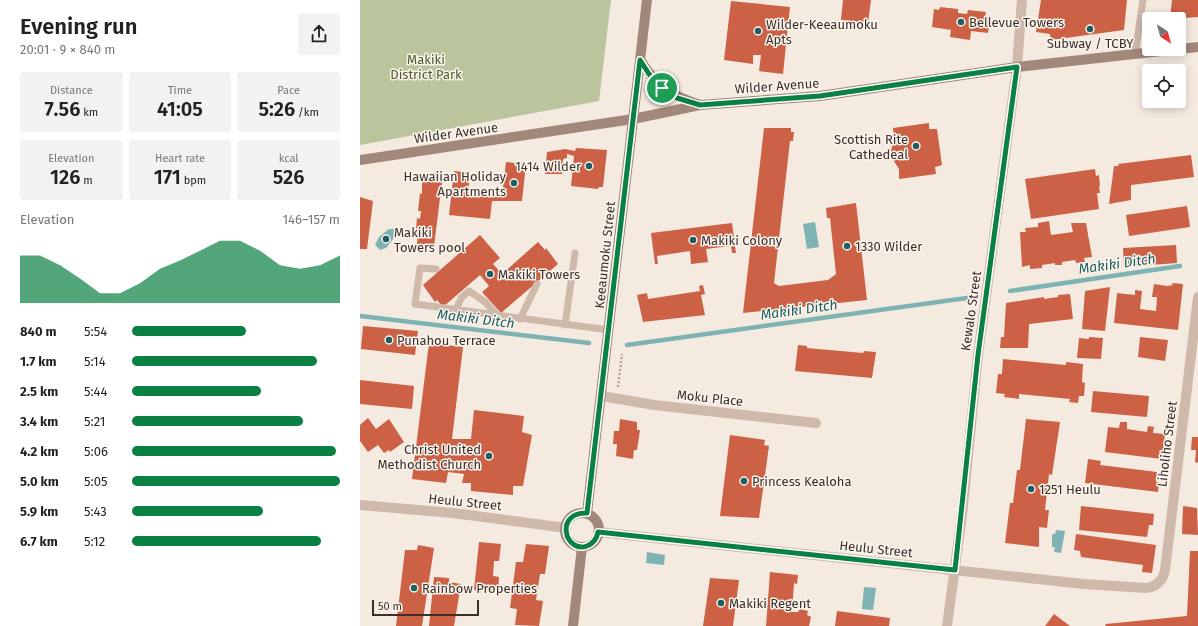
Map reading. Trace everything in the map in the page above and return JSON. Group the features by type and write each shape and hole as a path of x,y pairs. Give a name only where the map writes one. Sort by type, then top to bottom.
{"main road":[{"name":"Keeaumoku Street","path":"587,513 602,396 647,0"},
{"name":"Wilder Avenue","path":"360,160 633,119 700,105 820,96 1017,67 1198,47"},
{"path":"640,60 649,74 665,90 677,98 700,105"},
{"path":"587,513 596,522 598,532 594,541 582,547 571,542 568,538 566,528 567,523 574,515 587,513"},
{"path":"573,626 582,547"}],"street":[{"name":"Kewalo Street","path":"947,626 955,570 980,340 1017,67 1022,0"},
{"name":"Liholiho Street","path":"1150,587 1160,582 1165,570 1198,297"},
{"name":"Moku Place","path":"602,396 654,405 816,423"},
{"name":"Heulu Street","path":"360,505 453,513 566,528"},
{"name":"Heulu Street","path":"598,532 1084,584 1150,587"}],"lane":[{"path":"1135,54 1143,0"},
{"path":"565,325 575,253"},
{"path":"436,269 420,268 415,304 455,311 609,330"},
{"path":"520,319 537,284"},
{"path":"455,311 462,298 469,291 485,302 498,316"}],"path":[{"path":"618,391 622,354"}],"green space":[{"name":"Makiki District Park","path":"360,0 611,0 599,101 360,145"}],"water":[{"path":"815,222 819,247 807,249 803,224"},
{"name":"Makiki Towers pool","path":"389,229 395,229 397,234 386,248 380,250 375,245 379,237"},
{"path":"1056,530 1065,531 1061,553 1054,552 1055,547 1052,547 1052,534 1055,534"},
{"path":"647,552 665,555 664,565 646,563"},
{"path":"864,587 876,588 873,610 862,609"}],"building":[{"path":"843,0 871,0 868,23 841,20"},
{"path":"1041,0 1127,0 1124,30 1051,40 1050,34 1036,32"},
{"path":"1172,0 1198,0 1198,17 1186,18 1186,12 1171,12"},
{"name":"Wilder-Keeaumoku Apts","path":"731,1 790,7 783,74 759,71 761,55 753,55 753,64 724,60"},
{"name":"Bellevue Towers","path":"940,7 958,9 958,13 967,14 968,10 986,12 985,17 990,17 988,33 971,31 970,40 950,37 951,30 932,27 934,9 939,10"},
{"name":"Scottish Rite Cathedeal","path":"929,123 929,129 937,129 942,165 935,167 936,174 899,179 899,169 890,155 894,138 893,128"},
{"name":"1330 Wilder","path":"764,128 791,128 791,132 794,132 793,141 790,141 774,283 779,286 828,280 836,274 830,218 827,218 826,208 856,203 867,300 743,313"},
{"name":"1414 Wilder","path":"576,148 607,150 603,187 599,187 598,189 571,186 574,156 567,154 567,158 563,159 562,174 545,174 547,152 565,149 575,151"},
{"path":"1191,155 1194,177 1131,185 1131,200 1109,204 1114,166 1119,166 1118,164"},
{"name":"Hawaiian Holiday Apartments","path":"506,162 526,164 522,201 492,201 490,219 449,215 454,171 470,173 468,193 502,197"},
{"path":"1095,169 1096,176 1099,175 1100,193 1097,193 1099,209 1031,219 1025,179"},
{"path":"434,173 443,174 434,246 417,244 418,234 416,229 417,218 420,219 421,211 418,211 420,193 422,194 422,177 434,178"},
{"path":"360,197 373,201 367,249 360,249"},
{"path":"1187,206 1190,227 1129,236 1126,215"},
{"path":"1049,221 1051,235 1073,232 1071,223 1086,223 1092,257 1084,258 1085,262 1076,263 1075,260 1062,262 1062,265 1055,265 1055,263 1042,265 1042,268 1030,269 1030,265 1022,267 1020,232 1026,232 1025,228 1038,227 1038,223"},
{"name":"Makiki Colony","path":"732,223 736,253 732,253 731,246 706,249 708,262 691,264 690,251 657,256 658,264 655,264 651,233"},
{"name":"Makiki Towers","path":"480,235 500,258 493,264 502,274 538,242 545,250 546,248 558,264 501,313 482,292 489,286 480,275 443,307 437,300 435,302 423,285"},
{"path":"1176,245 1177,263 1124,267 1123,248"},
{"path":"1172,283 1183,284 1178,330 1114,323 1117,293 1135,295 1135,290 1142,291 1140,309 1156,311 1157,297 1152,297 1154,284 1167,286 1173,285"},
{"path":"703,285 705,294 701,295 705,315 643,322 637,295 647,293 648,299 700,291 699,286"},
{"path":"1110,287 1105,331 1082,329 1085,291"},
{"path":"1070,294 1073,319 1029,324 1028,348 1000,348 1001,337 1004,337 1006,303 1044,297 1044,299 1058,297 1058,295"},
{"name":"Punahou Terrace","path":"363,326 418,331 415,355 361,349"},
{"path":"1089,337 1103,338 1101,359 1077,358 1079,338 1089,339"},
{"path":"1140,337 1168,340 1165,361 1138,357"},
{"path":"429,343 463,347 452,439 471,439 474,410 524,416 522,432 532,435 523,486 513,486 513,495 471,491 471,483 462,483 464,474 448,472 446,483 412,479"},
{"path":"798,345 807,346 807,348 863,353 864,351 876,352 872,378 795,371"},
{"path":"1003,359 1066,365 1066,362 1083,364 1082,382 1085,383 1084,396 1079,396 1078,403 1069,402 1070,399 1019,394 1019,399 1004,397 1005,394 996,393 998,374 1002,374"},
{"name":"Punahou Terrace","path":"360,380 414,386 412,409 360,404"},
{"path":"1093,391 1149,396 1147,417 1091,412"},
{"path":"368,418 376,429 389,419 404,442 390,452 389,450 384,453 378,445 368,452 360,441 360,425"},
{"path":"620,419 637,422 637,430 640,430 637,450 634,450 633,459 616,456 617,444 613,444 614,431 619,431"},
{"name":"1251 Heulu","path":"1026,419 1060,422 1052,475 1049,474 1045,510 1049,510 1047,528 1039,527 1039,547 1005,543 1010,503 1013,503 1017,470 1020,470"},
{"path":"1120,422 1127,422 1127,429 1147,432 1148,426 1154,427 1153,433 1165,434 1162,459 1105,452 1108,427 1119,428"},
{"name":"Princess Kealoha","path":"730,435 765,440 764,445 769,446 759,518 720,516"},
{"path":"1192,437 1198,437 1198,463 1195,462 1196,450 1191,450"},
{"path":"1088,459 1101,461 1100,465 1157,472 1156,482 1159,482 1158,492 1085,483"},
{"path":"1081,506 1154,514 1153,525 1149,525 1147,537 1079,530"},
{"path":"1183,506 1197,508 1198,535 1182,534"},
{"path":"1076,534 1156,545 1152,573 1142,572 1143,565 1081,557 1080,551 1074,550"},
{"path":"479,542 501,544 499,561 494,561 493,576 499,577 498,592 474,590"},
{"path":"526,544 549,546 545,574 540,574 536,600 543,601 539,626 515,625 517,609 510,608 516,562 523,562"},
{"name":"Rainbow Properties","path":"418,545 434,548 422,626 396,626 405,550 417,550"},
{"path":"1190,551 1198,551 1198,626 1105,626 1106,624 1187,616"},
{"path":"770,572 798,575 797,584 794,583 792,612 798,612 800,609 808,611 807,615 811,617 809,626 766,626"},
{"name":"Rainbow Properties","path":"434,577 449,578 449,582 461,584 454,626 429,626"},
{"name":"Makiki Regent","path":"710,578 739,580 733,626 703,626"},
{"path":"837,611 890,618 889,626 835,626"},
{"path":"1054,614 1070,626 1045,626"}],"waterway":[{"name":"Makiki Ditch","path":"1010,291 1180,266"},
{"name":"Makiki Ditch","path":"627,345 974,297"},
{"name":"Makiki Ditch","path":"360,316 589,343"}],"place":[{"name":"Bellevue Towers","path":"961,22"},
{"name":"Subway / TCBY","path":"1090,29"},
{"name":"Wilder-Keeaumoku Apts","path":"758,31"},
{"name":"Scottish Rite Cathedeal","path":"916,146"},
{"name":"1414 Wilder","path":"589,166"},
{"name":"Hawaiian Holiday Apartments","path":"514,183"},
{"name":"Makiki Towers pool","path":"386,239"},
{"name":"Makiki Colony","path":"693,240"},
{"name":"1330 Wilder","path":"847,246"},
{"name":"Makiki Towers","path":"490,274"},
{"name":"Punahou Terrace","path":"389,340"},
{"name":"Christ United Methodist Church","path":"489,456"},
{"name":"Princess Kealoha","path":"744,481"},
{"name":"1251 Heulu","path":"1031,489"},
{"name":"Rainbow Properties","path":"414,588"},
{"name":"Makiki Regent","path":"721,603"}],"route":[{"path":"640,60 649,74 662,88 677,98 700,105 820,96 1017,67 978,355 955,570 598,532 594,541 585,547 575,545 568,538 566,528 570,518 579,513 587,513 602,396 640,60"}]}
